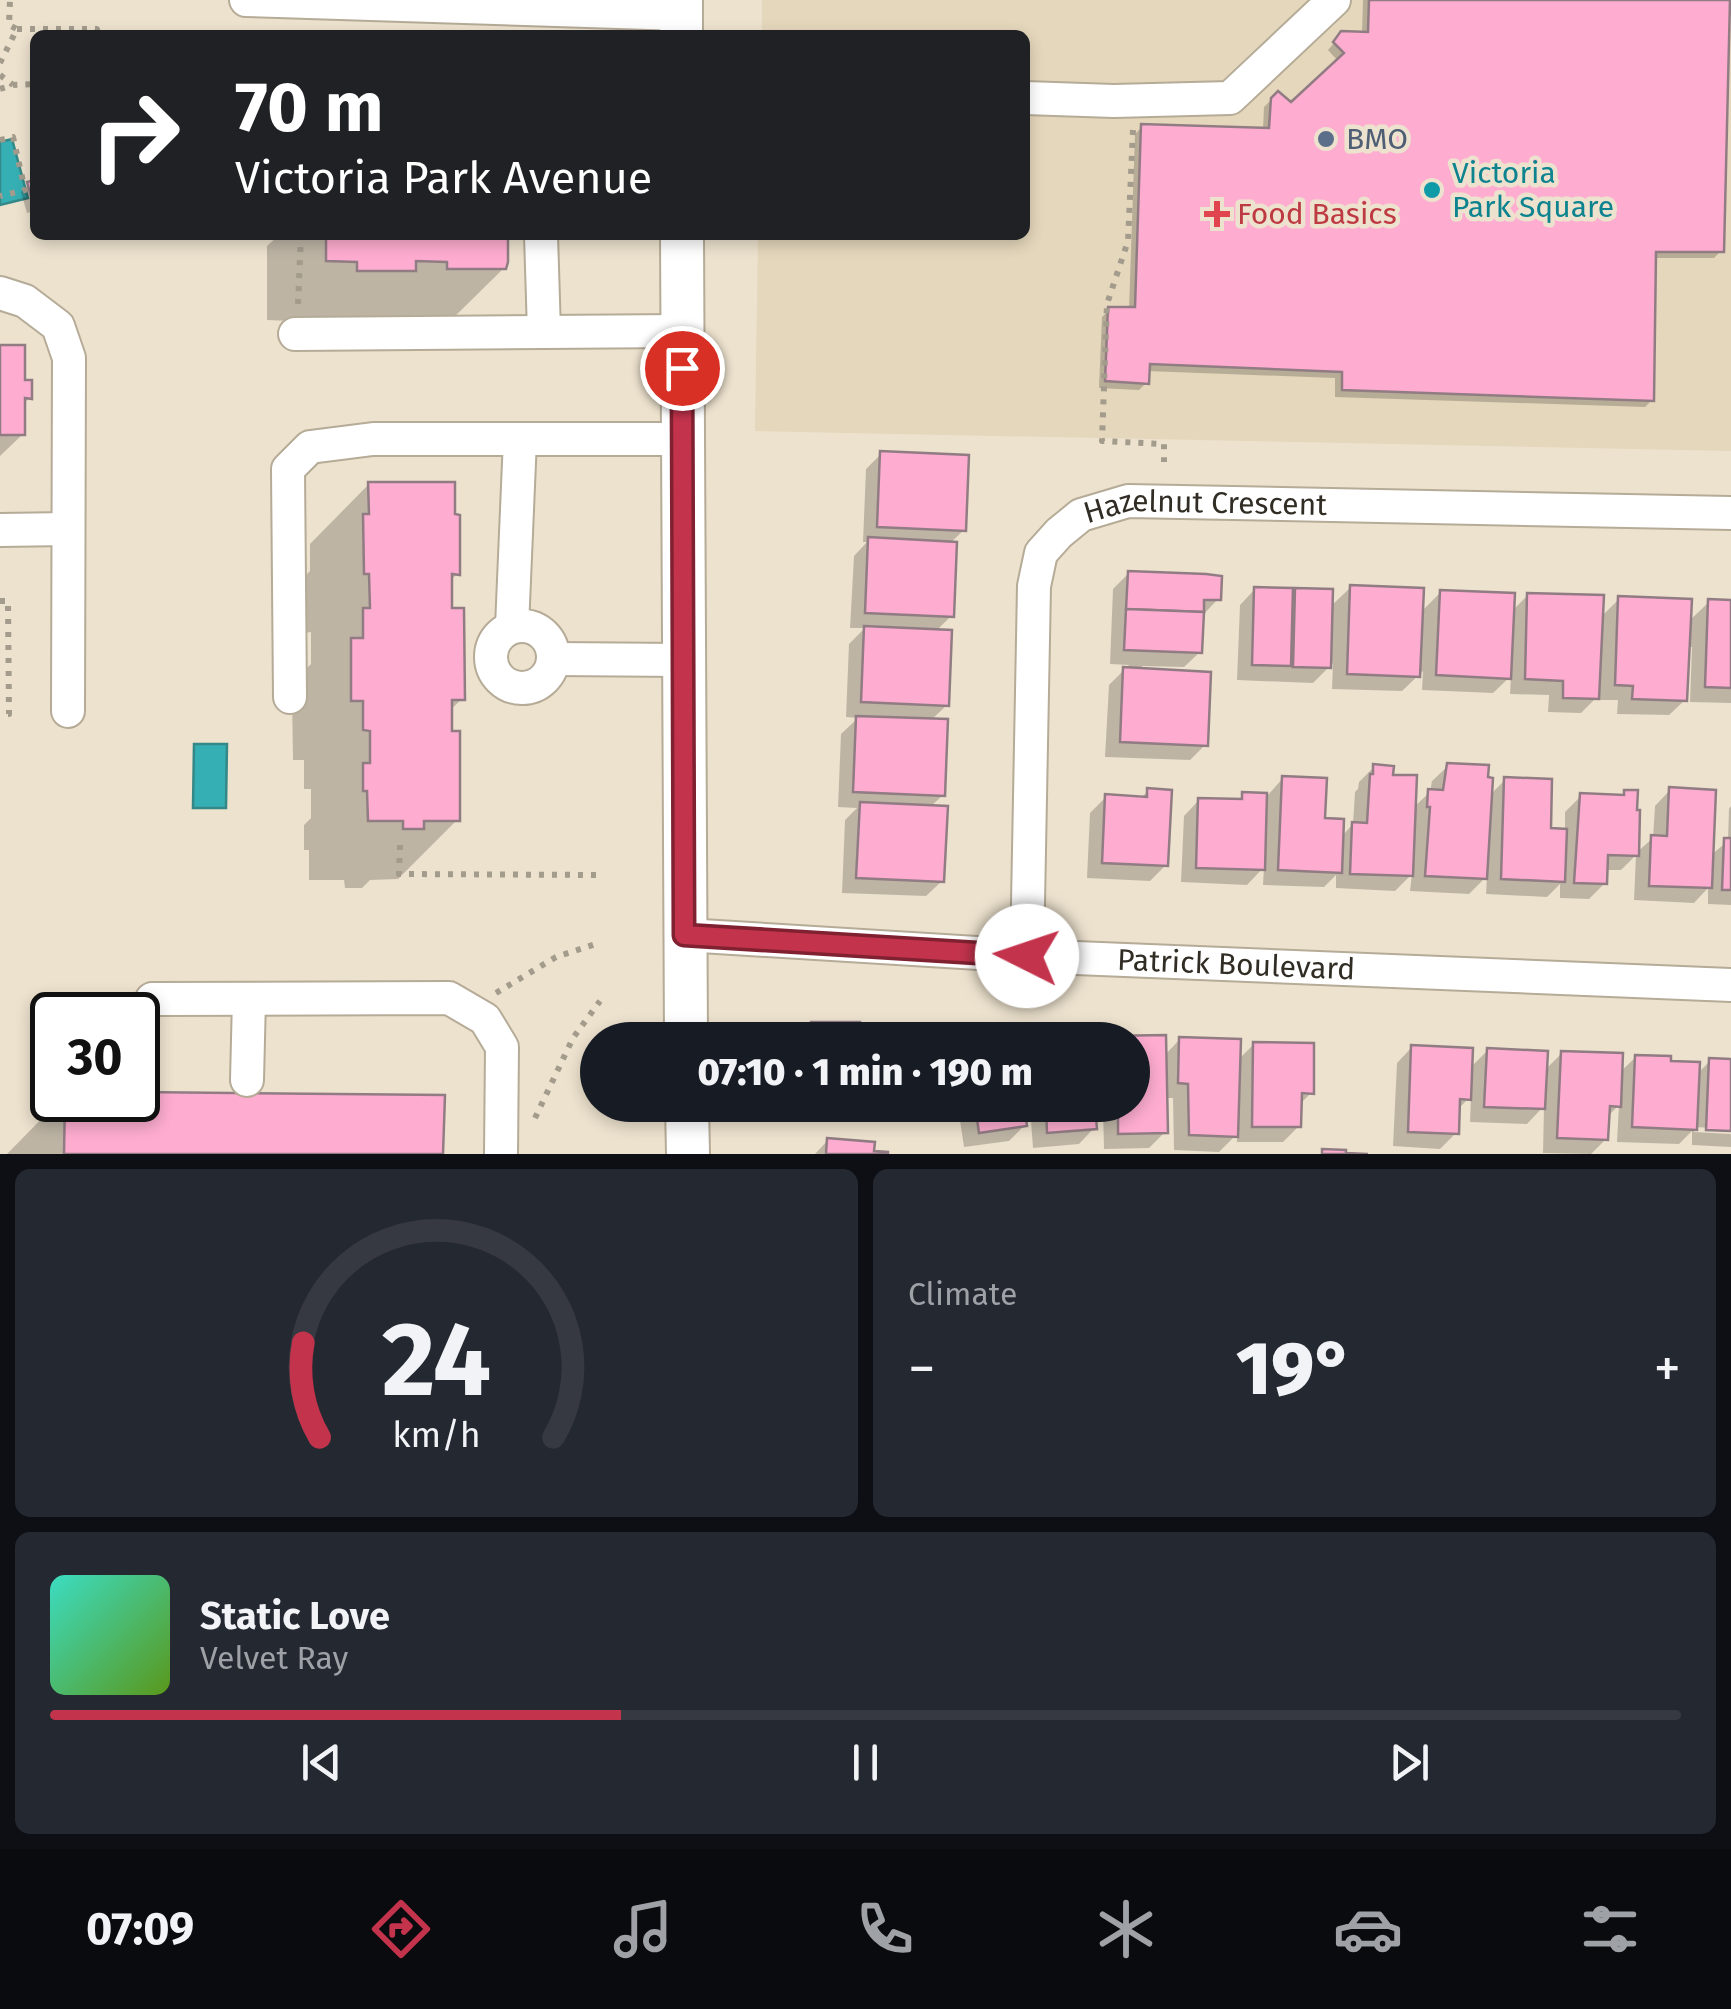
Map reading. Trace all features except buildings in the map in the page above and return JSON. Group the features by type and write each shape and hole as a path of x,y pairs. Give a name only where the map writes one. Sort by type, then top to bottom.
{"main road":[{"path":"682,240 686,1022"},
{"path":"688,1122 688,1154"}],"street":[{"path":"246,0 681,16"},
{"path":"1030,98 1230,98 1334,0"},
{"path":"541,240 544,332"},
{"path":"0,293 25,300 58,326 69,358 68,710"},
{"path":"295,334 682,331"},
{"path":"290,697 288,469 310,447 373,439 682,440"},
{"path":"512,626 520,439"},
{"name":"Hazelnut Crescent","path":"1027,956 1034,586 1041,553 1081,514 1128,501 1731,513"},
{"path":"0,530 68,529"},
{"path":"522,625 542,632 549,640 554,659 546,678 528,688 508,685 499,679 490,660 491,649 503,631 522,625"},
{"path":"554,659 684,660"},
{"name":"Patrick Boulevard","path":"684,935 1027,956 1731,985"},
{"path":"160,999 449,998 485,1019 502,1047 501,1154"},
{"path":"247,1080 249,999"}],"path":[{"path":"10,0 10,25 17,29 98,30"},
{"path":"0,63 17,29"},
{"path":"0,75 13,85"},
{"path":"0,89 30,84"},
{"path":"1134,119 1128,240 1107,304 1102,441 1164,444 1164,462"},
{"path":"0,140 14,136 26,190 0,196"},
{"path":"295,334 301,240"},
{"path":"0,601 8,601 9,714 0,714"},
{"path":"400,844 399,874 599,875"},
{"path":"471,1011 556,957 600,942"},
{"path":"533,1122 573,1038 600,1002"}],"shaded area":[{"path":"762,0 1731,0 1731,451 755,431 758,240 1030,240 1030,30 762,30"}],"water":[{"path":"12,139 28,198 0,205 0,142"},
{"path":"194,744 227,744 226,808 193,808"}],"place":[{"name":"BMO","path":"1326,139"},
{"name":"Victoria Park Square","path":"1432,190"},
{"name":"Food Basics","path":"1217,214"}],"route":[{"path":"682,368 684,935 1027,956"}]}
